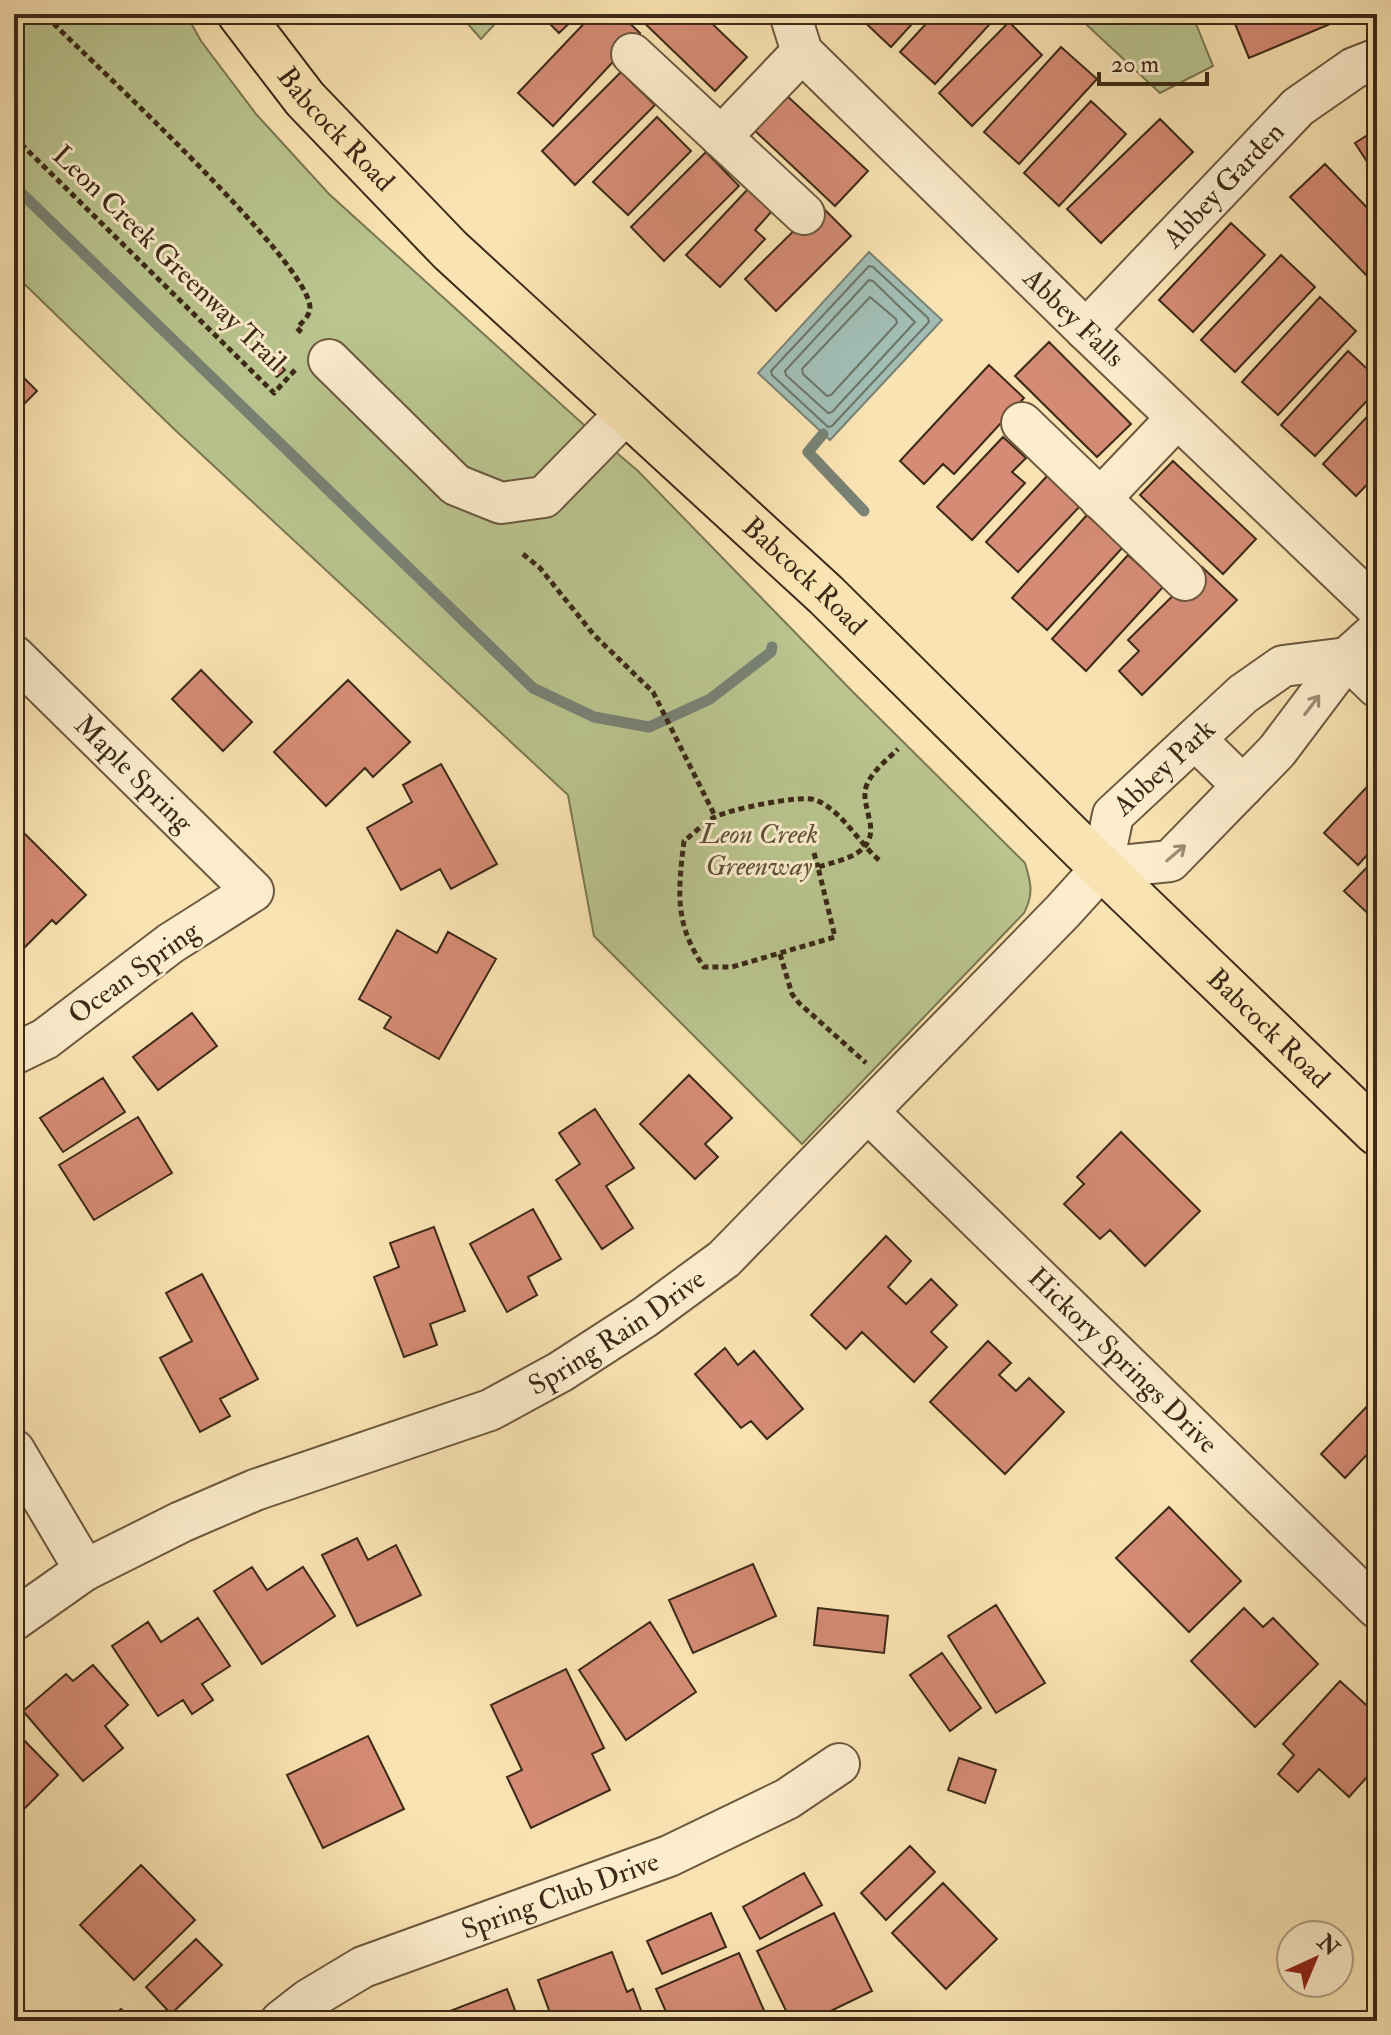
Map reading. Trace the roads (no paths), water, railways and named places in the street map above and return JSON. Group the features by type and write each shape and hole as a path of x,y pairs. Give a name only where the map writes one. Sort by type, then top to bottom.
{"main road":[{"name":"Babcock Road","path":"240,14 305,99 450,250 826,595 1102,868 1377,1133"}],"street":[{"name":"Abbey Falls","path":"790,14 802,52 1177,418 1377,608"},
{"path":"721,137 802,52"},
{"path":"632,54 804,214"},
{"name":"Abbey Garden","path":"1086,330 1298,107 1354,68 1377,59"},
{"path":"323,354 456,485 501,503 544,497 627,412"},
{"path":"1100,499 1177,418"},
{"path":"1022,423 1185,580"},
{"name":"Abbey Park","path":"1347,658 1283,666 1243,694 1113,815 1102,868 1170,861 1277,751 1347,658 1377,631"},
{"name":"Maple Spring","path":"14,656 253,891"},
{"path":"1347,658 1377,687"},
{"path":"1195,739 1243,786"},
{"name":"Spring Rain Drive","path":"14,1620 85,1570 181,1522 255,1490 490,1410 560,1372 645,1317 724,1259 1102,868"},
{"name":"Ocean Spring","path":"14,1054 45,1039 171,943 253,891"},
{"name":"Hickory Springs Drive","path":"868,1112 1377,1608"},
{"path":"14,1450 85,1570"},
{"name":"Spring Club Drive","path":"281,2021 308,2000 363,1967 669,1856 787,1799 839,1764"}],"water":[{"path":"869,252 942,320 830,440 758,373"}],"waterway":[{"path":"14,186 533,688 594,717 649,727 710,699 771,652 772,647"},
{"path":"823,434 808,452 864,511"}],"park label":[{"name":"Leon Creek Greenway","path":"759,850"}]}
